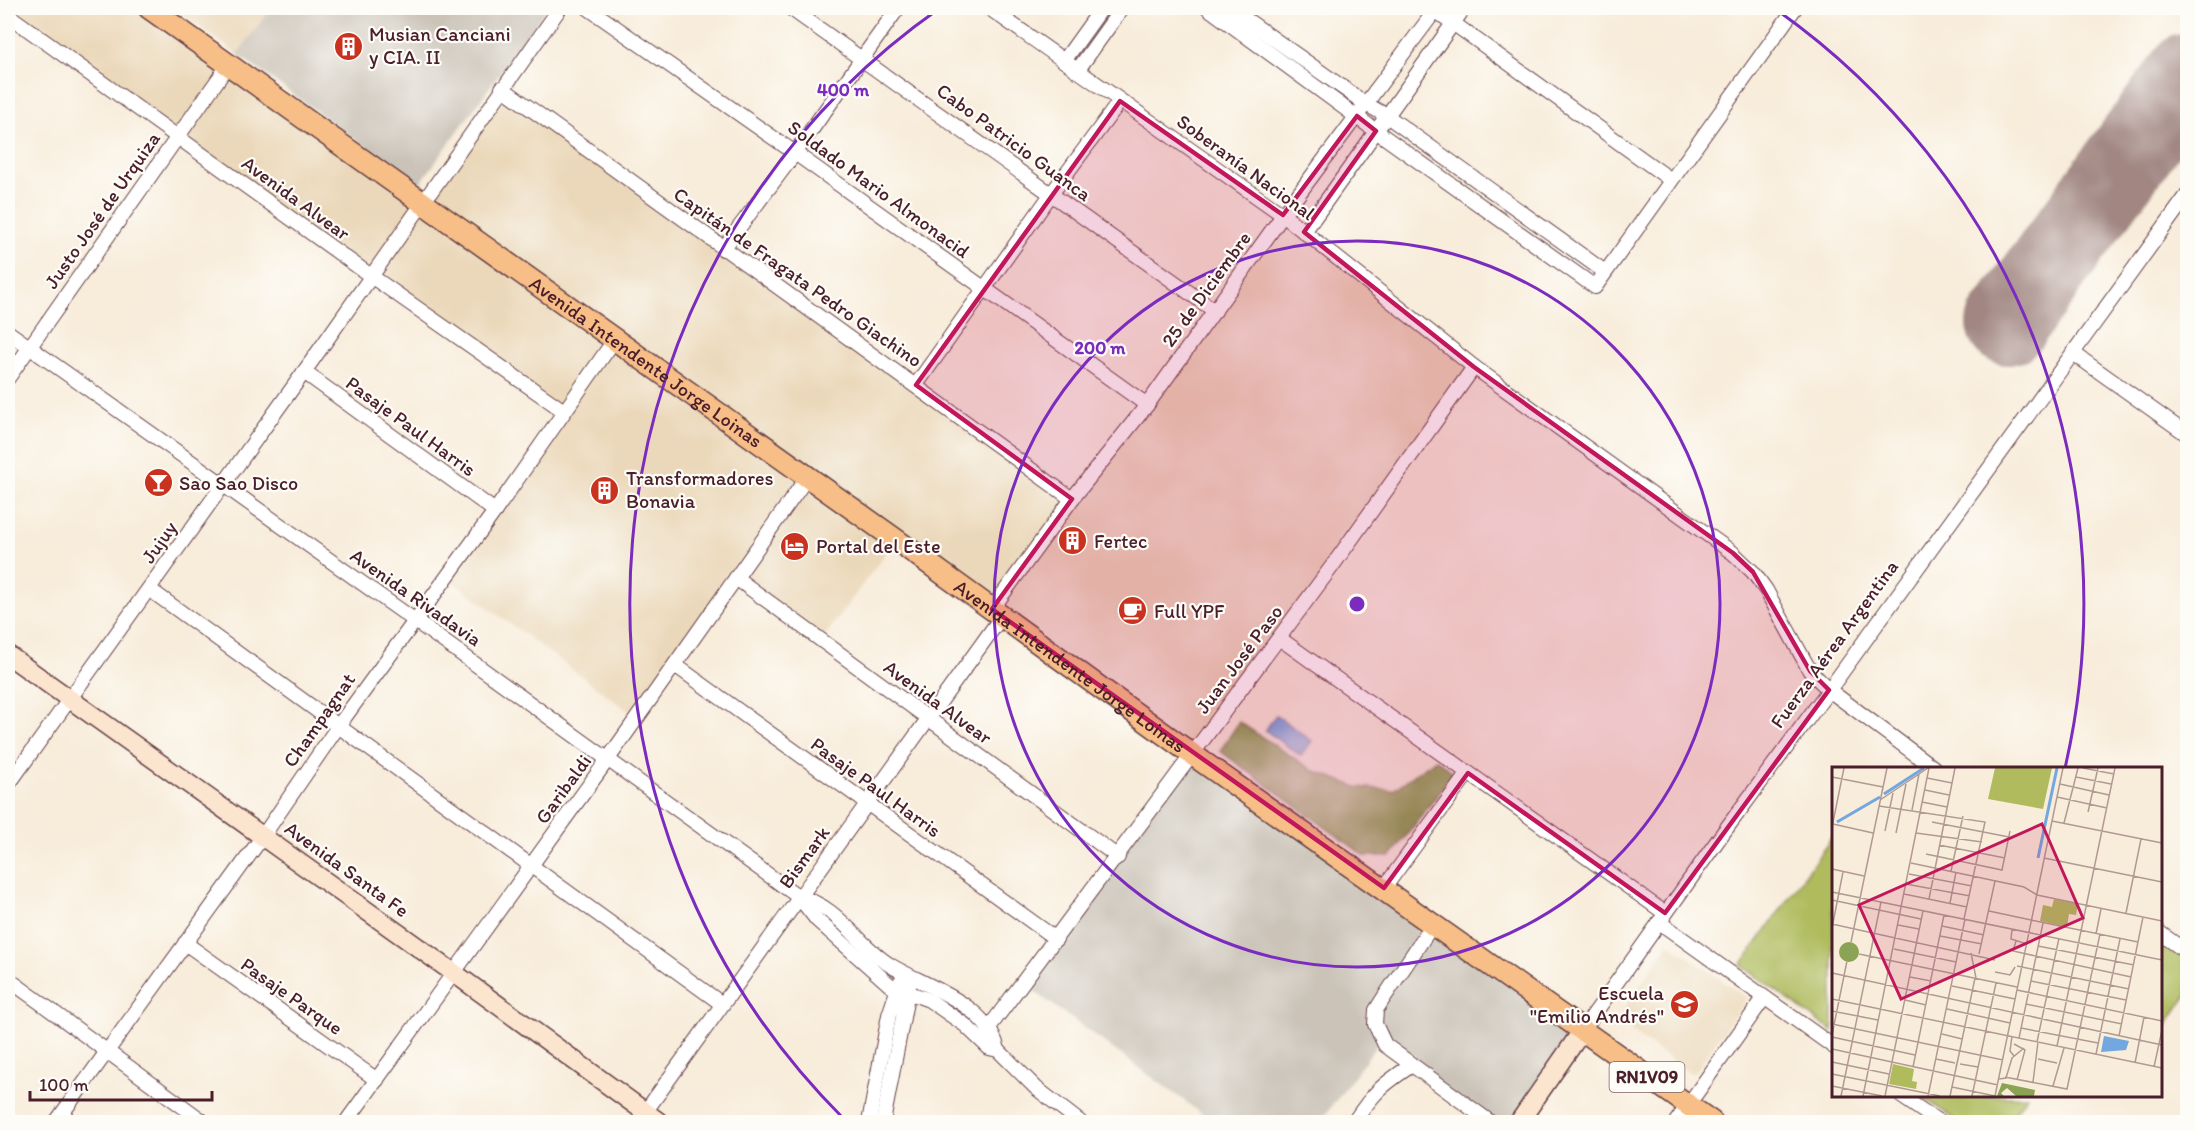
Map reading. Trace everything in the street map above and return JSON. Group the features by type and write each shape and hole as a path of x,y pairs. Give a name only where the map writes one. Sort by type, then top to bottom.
{"main road":[{"name":"Avenida Intendente Jorge Loinas","path":"149,8 808,476 1192,755 1582,1031"},
{"name":"RN1V09","path":"1582,1031 1682,1114 1712,1122"}],"street":[{"name":"Jujuy","path":"8,785 304,372 560,8"},
{"name":"Soldado Mario Almonacid","path":"588,8 1147,405"},
{"name":"Cabo Patricio Guanca","path":"790,8 1215,311"},
{"path":"723,249 795,153 898,8"},
{"name":"Soberanía Nacional","path":"989,8 1283,215 1474,367 1733,553 1753,572 1766,590 1810,671 1829,690 1933,767"},
{"path":"1064,61 1102,8"},
{"path":"1077,71 1122,8"},
{"path":"1208,8 1595,287 1795,8"},
{"path":"1230,8 1366,104 1387,116 1605,272"},
{"path":"1435,8 1452,24 1671,180"},
{"name":"25 de Diciembre","path":"997,612 1072,499 1147,405 1435,8"},
{"path":"1304,232 1464,8"},
{"name":"Avenida Alvear","path":"8,15 371,276 564,411"},
{"name":"Justo José de Urquiza","path":"8,378 229,64"},
{"name":"Capitán de Fragata Pedro Giachino","path":"502,88 1072,499"},
{"path":"916,385 1120,101"},
{"name":"Fuerza Aérea Argentina","path":"1519,1122 1662,917 2187,194"},
{"name":"Avenida Rivadavia","path":"8,332 799,897 817,920 891,986 929,1000 965,1025 989,1048 998,1050"},
{"name":"Champagnat","path":"56,1122 263,836 339,725 495,511 615,339"},
{"path":"2073,353 2187,435"},
{"name":"Juan José Paso","path":"988,1029 1279,638 1474,367"},
{"name":"Pasaje Paul Harris","path":"304,372 495,511"},
{"name":"Garibaldi","path":"346,1122 608,759 808,476"},
{"name":"Avenida Alvear","path":"736,578 1118,857"},
{"path":"149,589 722,1004"},
{"name":"Bismark","path":"647,1119 722,1004 927,719 997,612"},
{"path":"1279,638 1468,773 1662,917 1764,998 1832,1046"},
{"name":"Avenida Santa Fe","path":"8,655 454,973 647,1119"},
{"name":"Pasaje Paul Harris","path":"675,665 1056,939"},
{"path":"1383,888 1468,773"},
{"name":"Avenida Rivadavia","path":"799,897 816,900 889,964 959,1000 988,1029 996,1041 998,1050 1036,1088 1080,1122"},
{"path":"1433,924 1376,1010 1375,1024 1386,1045 1490,1122"},
{"path":"2162,934 2187,953"},
{"name":"Pasaje Parque","path":"185,944 377,1080"},
{"path":"883,1122 902,991 907,974"},
{"path":"8,979 204,1122"},
{"path":"869,1122 889,1015 902,991"},
{"path":"1682,1114 1764,998"},
{"path":"1354,1122 1382,1085 1412,1065"},
{"path":"1904,1097 1939,1122"}],"highlighted area":[{"path":"1120,101 1283,215 1357,116 1376,131 1304,232 1474,367 1733,553 1753,572 1810,671 1829,690 1665,913 1468,773 1384,888 992,609 1072,499 916,385"}],"shaded area":[{"path":"8,8 149,8 424,202 508,94 1071,499 1283,215 1474,367 1193,755 896,539 821,641 736,579 638,718 448,578 564,412 8,15"},
{"path":"173,8 271,8 237,54"},
{"path":"271,8 547,8 419,185 237,54"},
{"path":"1193,755 1582,1031 1519,1122 1490,1122 1412,1065 1376,1046 1320,1122 1213,1122 1023,983"},
{"name":"Escuela \"Emilio Andrés\"","path":"1669,943 1747,998 1696,1071 1690,1073 1632,1032 1623,1010"}],"green space":[{"path":"1239,722 1312,770 1357,787 1393,790 1436,759 1454,773 1391,856 1365,856 1220,751"},
{"path":"1832,837 1832,1031 1741,965"},
{"path":"2162,934 2188,953 2187,994 2162,1032"},
{"path":"1922,1097 2026,1097 2008,1122 1959,1122"}],"water":[{"path":"1276,715 1312,741 1301,756 1265,730"}],"runway":[{"path":"2007,324 2188,74"}],"place":[{"name":"Musian Canciani y CIA. II","path":"348,46"},
{"name":"Sao Sao Disco","path":"158,483"},
{"name":"Transformadores Bonavia","path":"605,490"},
{"name":"Fertec","path":"1073,541"},
{"name":"Portal del Este","path":"795,546"},
{"name":"Full YPF","path":"1133,611"},
{"name":"Escuela \"Emilio Andrés\"","path":"1685,1004"}]}
